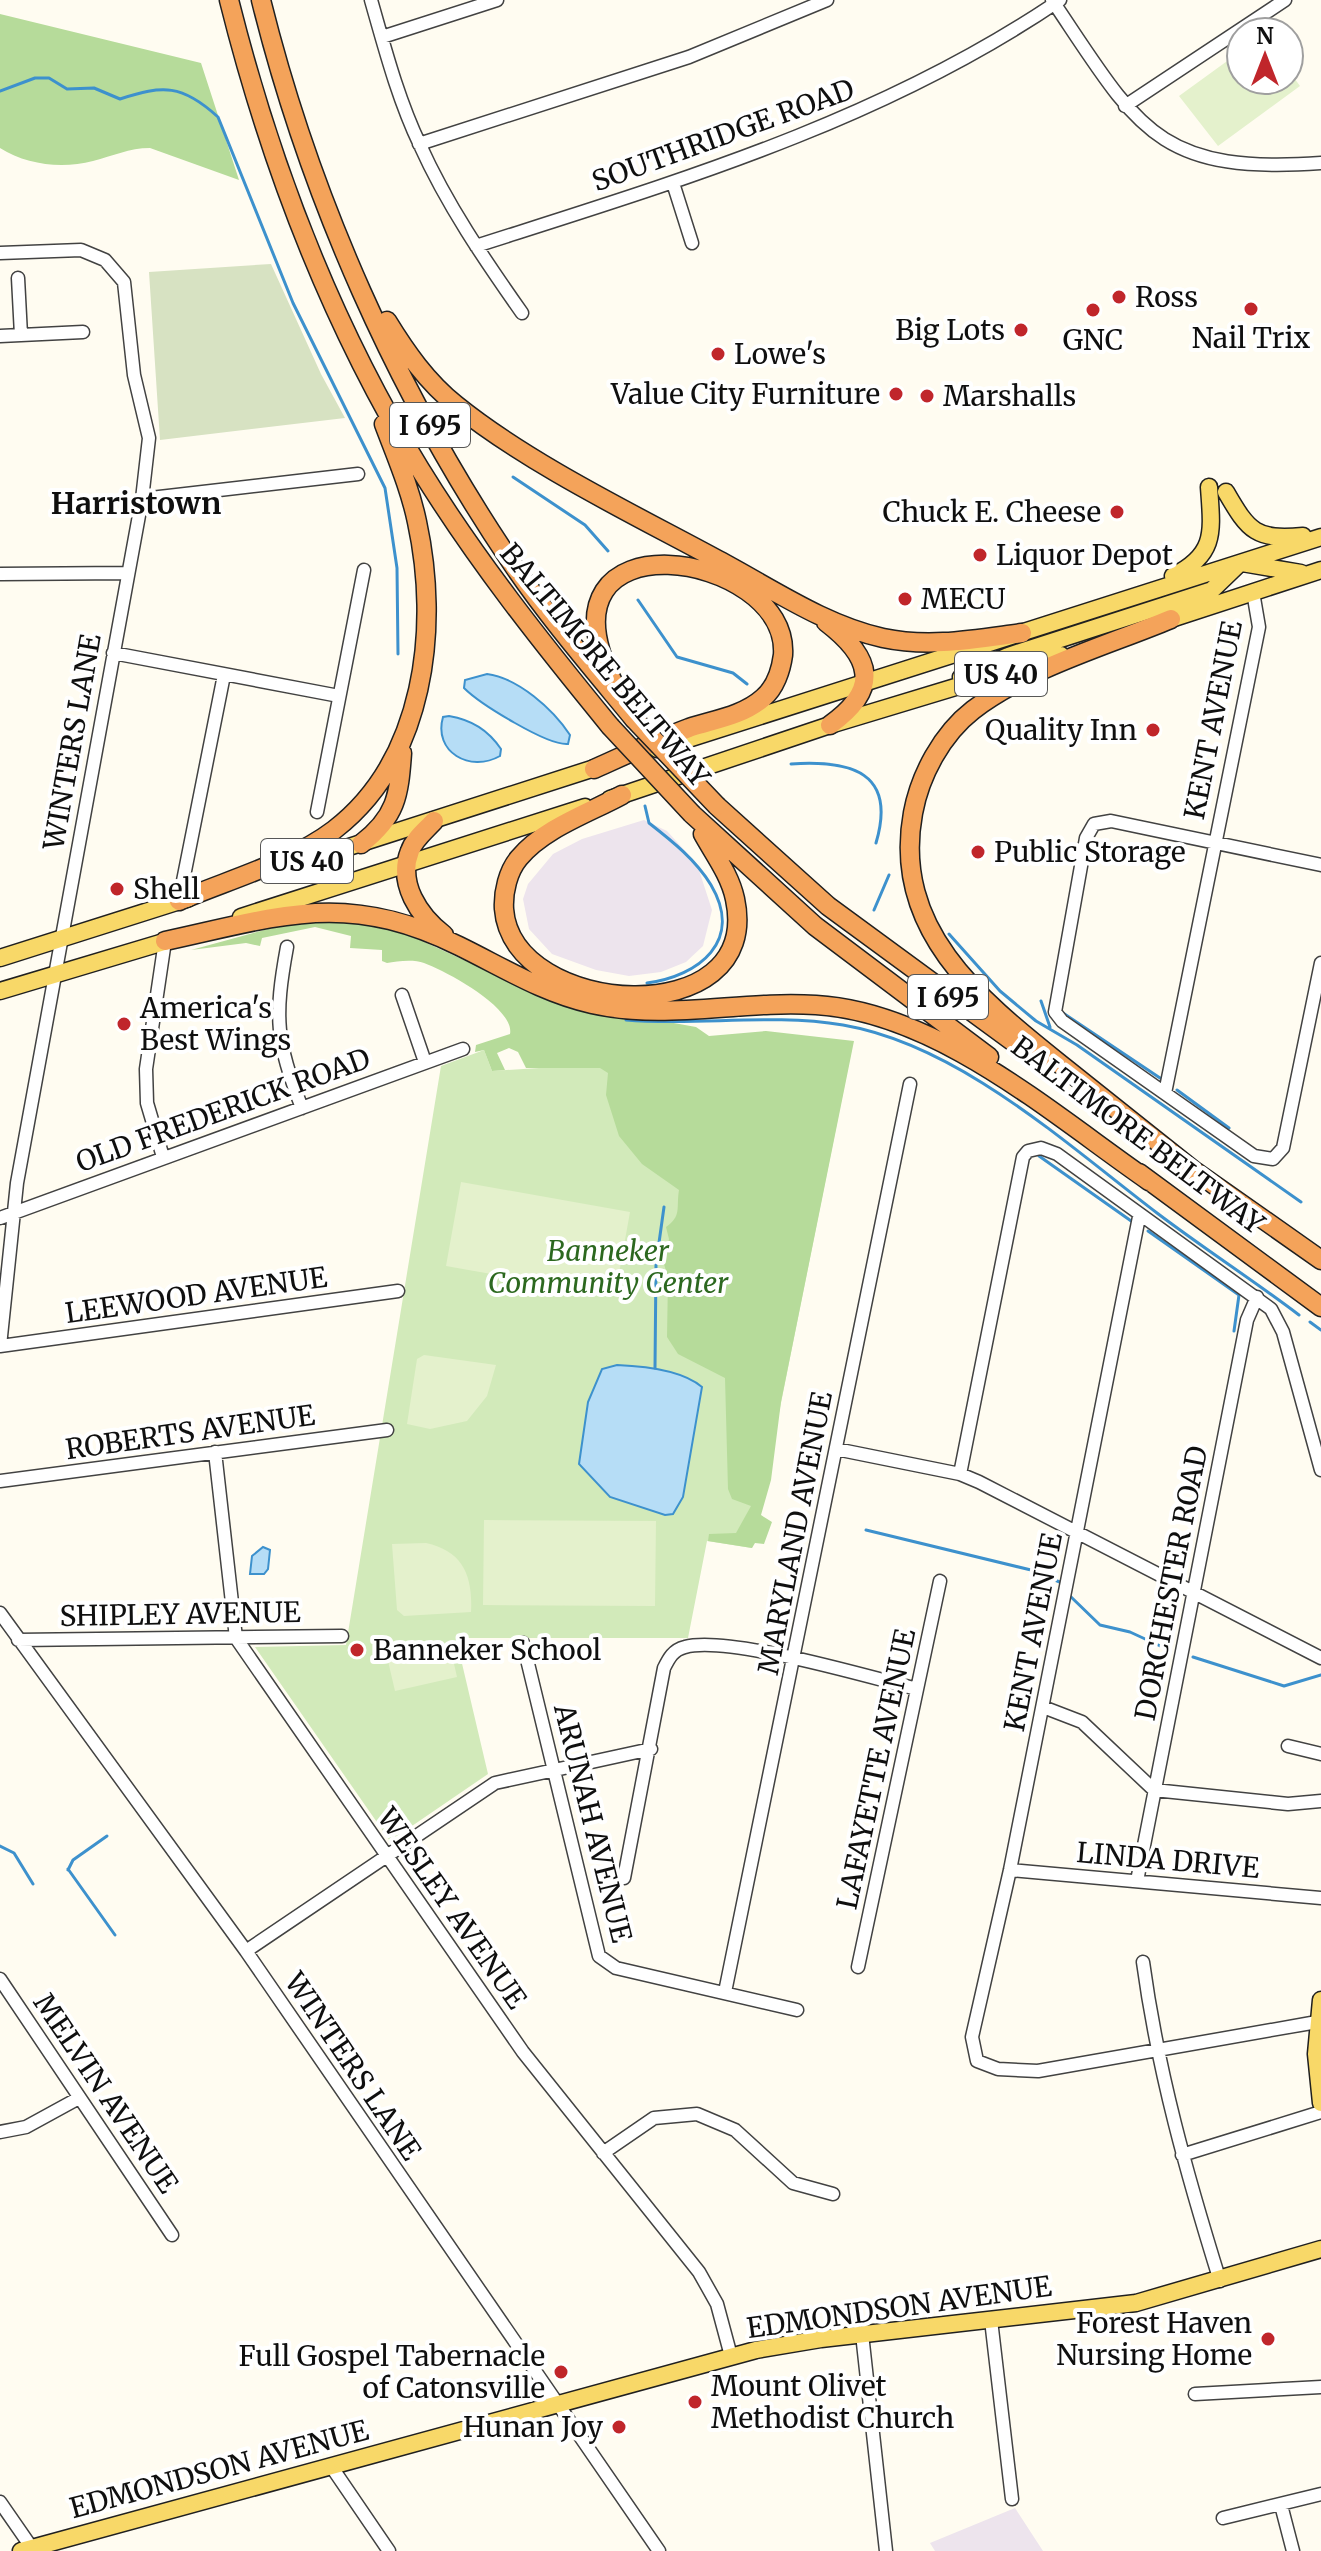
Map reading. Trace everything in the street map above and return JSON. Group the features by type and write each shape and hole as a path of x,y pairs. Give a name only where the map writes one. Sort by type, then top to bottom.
{"highway":[{"name":"BALTIMORE BELTWAY","path":"229,0 280,173 316,265 359,357 419,467 460,532 531,628 610,726 692,814 815,926 1149,1181 1321,1307"},
{"name":"BALTIMORE BELTWAY","path":"261,0 310,162 350,261 411,390 482,517 545,610 631,715 717,806 779,865 878,945 1321,1260"},
{"path":"350,261 416,364 438,389 477,421 609,500 811,610 866,633 912,642 947,642 1022,633"},
{"path":"359,357 411,499 422,550 424,644 415,699 403,743 393,810 379,831 361,844"},
{"path":"594,769 687,729 737,713 763,698 776,679 782,658 780,635 773,620 748,593 700,568 664,563 646,565 618,577 600,599 595,626 605,667 631,715"},
{"path":"811,610 855,652 866,683 856,703 830,725"},
{"path":"1171,619 1025,679 972,711 950,734 922,779 910,830 909,854 921,910 935,938 967,983 1008,1023 1193,1170"},
{"path":"179,901 290,854 332,831 368,799 403,743"},
{"path":"622,795 533,844 517,860 506,888 506,920 519,950 549,973 595,990 641,995 682,990 712,974 729,949 735,933 735,901 730,883 692,814"},
{"path":"434,821 416,841 407,864 406,878 415,903 437,930 459,946"},
{"path":"165,941 287,914 336,911 395,920 459,946 545,990 608,1007 656,1012 817,1005 884,1016 959,1051 1149,1181"}],"main road":[{"path":"1133,597 1192,566 1207,548 1211,524 1209,487"},
{"path":"1226,492 1243,522 1260,535 1321,536"},
{"name":"US 40","path":"0,958 1321,536"},
{"path":"914,701 1008,656 1212,590 1240,562 1286,573 1316,572"},
{"name":"US 40","path":"0,991 407,864 830,725 1316,572"},
{"path":"1321,2000 1316,2054 1321,2103"},
{"name":"EDMONDSON AVENUE","path":"29,2550 786,2343 1136,2303 1220,2281 1321,2249"}],"street":[{"path":"371,0 419,144 453,211 522,313"},
{"path":"382,37 497,0"},
{"path":"419,144 689,57 827,0"},
{"path":"1125,106 1285,0"},
{"path":"1055,1 1125,106 1140,122 1174,145 1216,161 1263,167 1321,163"},
{"name":"SOUTHRIDGE ROAD","path":"476,246 673,183 785,143 874,104 967,57 1055,1"},
{"path":"673,183 692,243"},
{"name":"WINTERS LANE","path":"0,253 81,250 105,260 124,282 134,375 149,438 142,499 62,939 6,1215 0,1346"},
{"path":"18,278 21,335"},
{"path":"0,336 83,332"},
{"path":"142,499 358,474"},
{"path":"317,812 364,570"},
{"path":"0,574 127,573"},
{"name":"KENT AVENUE","path":"1165,1093 1259,627 1253,592"},
{"path":"113,653 339,696"},
{"path":"179,901 224,675"},
{"path":"1321,865 1111,821 1094,824 1086,838 1055,1012 1062,1021 1254,1156 1273,1159 1283,1148 1321,963"},
{"path":"163,1157 147,1103 146,1069 165,941"},
{"path":"287,947 277,1005 279,1040 302,1108"},
{"path":"402,995 425,1062"},
{"name":"OLD FREDERICK ROAD","path":"6,1215 463,1049"},
{"name":"MARYLAND AVENUE","path":"725,1992 910,1084"},
{"path":"960,1474 1023,1157 1034,1148 1057,1154 1139,1217 1271,1309 1283,1332 1321,1470"},
{"name":"KENT AVENUE","path":"1139,1217 1010,1870 972,2037 974,2055 986,2065 1019,2072 1155,2051"},
{"name":"LEEWOOD AVENUE","path":"0,1346 398,1291"},
{"name":"DORCHESTER ROAD","path":"1137,1881 1247,1320 1257,1297"},
{"name":"ROBERTS AVENUE","path":"0,1481 387,1430"},
{"path":"836,1449 960,1474 1321,1658"},
{"name":"WESLEY AVENUE","path":"215,1452 236,1638 523,2052 710,2288 731,2356"},
{"name":"LAFAYETTE AVENUE","path":"858,1967 940,1581"},
{"name":"WINTERS LANE","path":"0,1613 246,1951 659,2551"},
{"name":"SHIPLEY AVENUE","path":"18,1640 342,1636"},
{"name":"ARUNAH AVENUE","path":"523,1643 599,1956 616,1968 797,2010"},
{"path":"624,1878 664,1668 676,1651 713,1645 794,1660 917,1689"},
{"path":"1043,1707 1069,1716 1094,1731 1154,1790 1288,1804 1321,1801"},
{"path":"1288,1746 1321,1754"},
{"path":"246,1951 385,1854 495,1783 552,1767 651,1749"},
{"name":"LINDA DRIVE","path":"1010,1870 1321,1898"},
{"path":"1143,1962 1155,2051 1220,2281"},
{"name":"MELVIN AVENUE","path":"0,1979 172,2235"},
{"path":"1155,2051 1317,2022"},
{"path":"0,2132 26,2127 79,2098"},
{"path":"1182,2155 1321,2112"},
{"path":"603,2153 654,2118 697,2114 735,2130 793,2183 833,2194"},
{"path":"991,2320 1012,2499"},
{"path":"862,2334 886,2551"},
{"path":"1195,2394 1321,2387"},
{"path":"331,2466 389,2551"},
{"path":"1223,2518 1321,2494"},
{"path":"0,2502 29,2550"},
{"path":"1281,2505 1293,2551"}],"shaded area":[{"path":"644,820 667,831 697,864 712,910 703,946 686,962 661,972 629,976 596,970 552,954 529,929 523,899 528,884 553,854 582,839"},
{"path":"1015,2508 1043,2551 935,2551 930,2543"}],"green space":[{"path":"0,14 201,63 239,180 150,148 93,161 57,165 33,162 0,148"},
{"path":"1225,63 1225,96 1286,96 1218,146 1179,96"},
{"path":"271,264 321,374 345,418 160,440 149,272"},
{"path":"351,918 409,935 556,1002 696,1027 709,1036 766,1031 854,1041 781,1402 771,1480 761,1515 772,1522 764,1544 755,1543 752,1548 708,1541 709,1534 736,1533 751,1506 732,1499 728,1489 725,1378 678,1354 667,1337 668,1278 664,1264 669,1239 666,1227 676,1215 679,1190 642,1164 619,1136 606,1095 608,1073 600,1068 526,1068 518,1052 509,1048 497,1053 505,1070 492,1071 484,1050 475,1052 476,1045 510,1034 509,1024 491,1002 462,982 424,963 387,963 382,961 382,950 350,948 351,936 315,927 262,938 260,946 246,943 191,950 305,919"},
{"name":"Banneker Community Center","path":"852,1048 752,1548 707,1541 688,1638 456,1638 488,1774 390,1841 255,1647 346,1645 441,1066 484,1050 492,1071"},
{"path":"461,1182 630,1212 615,1296 446,1266"},
{"path":"424,1355 496,1365 487,1396 467,1421 430,1429 407,1424 417,1359"},
{"path":"484,1520 656,1521 655,1606 483,1605"},
{"path":"426,1543 449,1552 463,1567 470,1587 471,1612 404,1616 397,1610 392,1544"},
{"path":"450,1646 457,1677 395,1691 388,1661"}],"water":[{"path":"487,674 511,682 534,696 570,735 568,744 531,731 464,688 465,680"},
{"path":"443,717 465,720 485,731 501,749 500,756 477,762 456,756 443,740 441,729"},
{"path":"617,1365 673,1373 702,1387 683,1497 673,1514 665,1515 610,1497 579,1464 588,1402 602,1369"},
{"path":"263,1547 270,1550 268,1569 264,1574 250,1574 252,1556"}],"waterway":[{"path":"0,91 35,78 49,78 67,89 94,88 120,99 148,91 172,90 194,98 218,117 293,303 385,488 397,568 398,654"},
{"path":"513,477 585,525 608,551"},
{"path":"638,600 677,657 733,673 747,684"},
{"path":"791,764 833,765 864,775 874,786 880,800 881,819 876,843"},
{"path":"645,806 649,823 691,859 711,885 720,905 722,923 719,939 699,964 684,973 647,983"},
{"path":"874,910 889,875"},
{"path":"949,934 1000,991 1036,1021 1077,1045 1301,1202"},
{"path":"1041,1001 1050,1027"},
{"path":"1063,1013 1160,1078"},
{"path":"626,1020 816,1022 886,1036 928,1053 1009,1100 1174,1226 1299,1315"},
{"path":"1177,1090 1229,1128"},
{"path":"1039,1156 1134,1223"},
{"path":"655,1368 656,1264 664,1207"},
{"path":"1148,1231 1239,1295 1234,1331"},
{"path":"1310,1322 1321,1330"},
{"path":"866,1530 1031,1570 1062,1583"},
{"path":"1069,1595 1100,1625 1130,1632 1169,1650"},
{"path":"1193,1657 1284,1686 1321,1675"},
{"path":"68,1870 73,1860 107,1836"},
{"path":"0,1846 14,1853 33,1884"},
{"path":"68,1869 115,1935"}],"place":[{"name":"Ross","path":"1119,297"},
{"name":"Nail Trix","path":"1251,309"},
{"name":"GNC","path":"1093,310"},
{"name":"Big Lots","path":"1021,330"},
{"name":"Lowe's","path":"718,354"},
{"name":"Value City Furniture","path":"896,394"},
{"name":"Marshalls","path":"927,396"},
{"name":"Chuck E. Cheese","path":"1117,512"},
{"name":"Liquor Depot","path":"980,555"},
{"name":"MECU","path":"905,599"},
{"name":"Quality Inn","path":"1153,730"},
{"name":"Public Storage","path":"978,852"},
{"name":"Shell","path":"117,889"},
{"name":"America's Best Wings","path":"124,1024"},
{"name":"Banneker School","path":"357,1650"},
{"name":"Forest Haven Nursing Home","path":"1268,2339"},
{"name":"Full Gospel Tabernacle of Catonsville","path":"561,2372"},
{"name":"Mount Olivet Methodist Church","path":"695,2402"},
{"name":"Hunan Joy","path":"619,2427"}],"district":[{"name":"Harristown","path":"136,503"}]}
